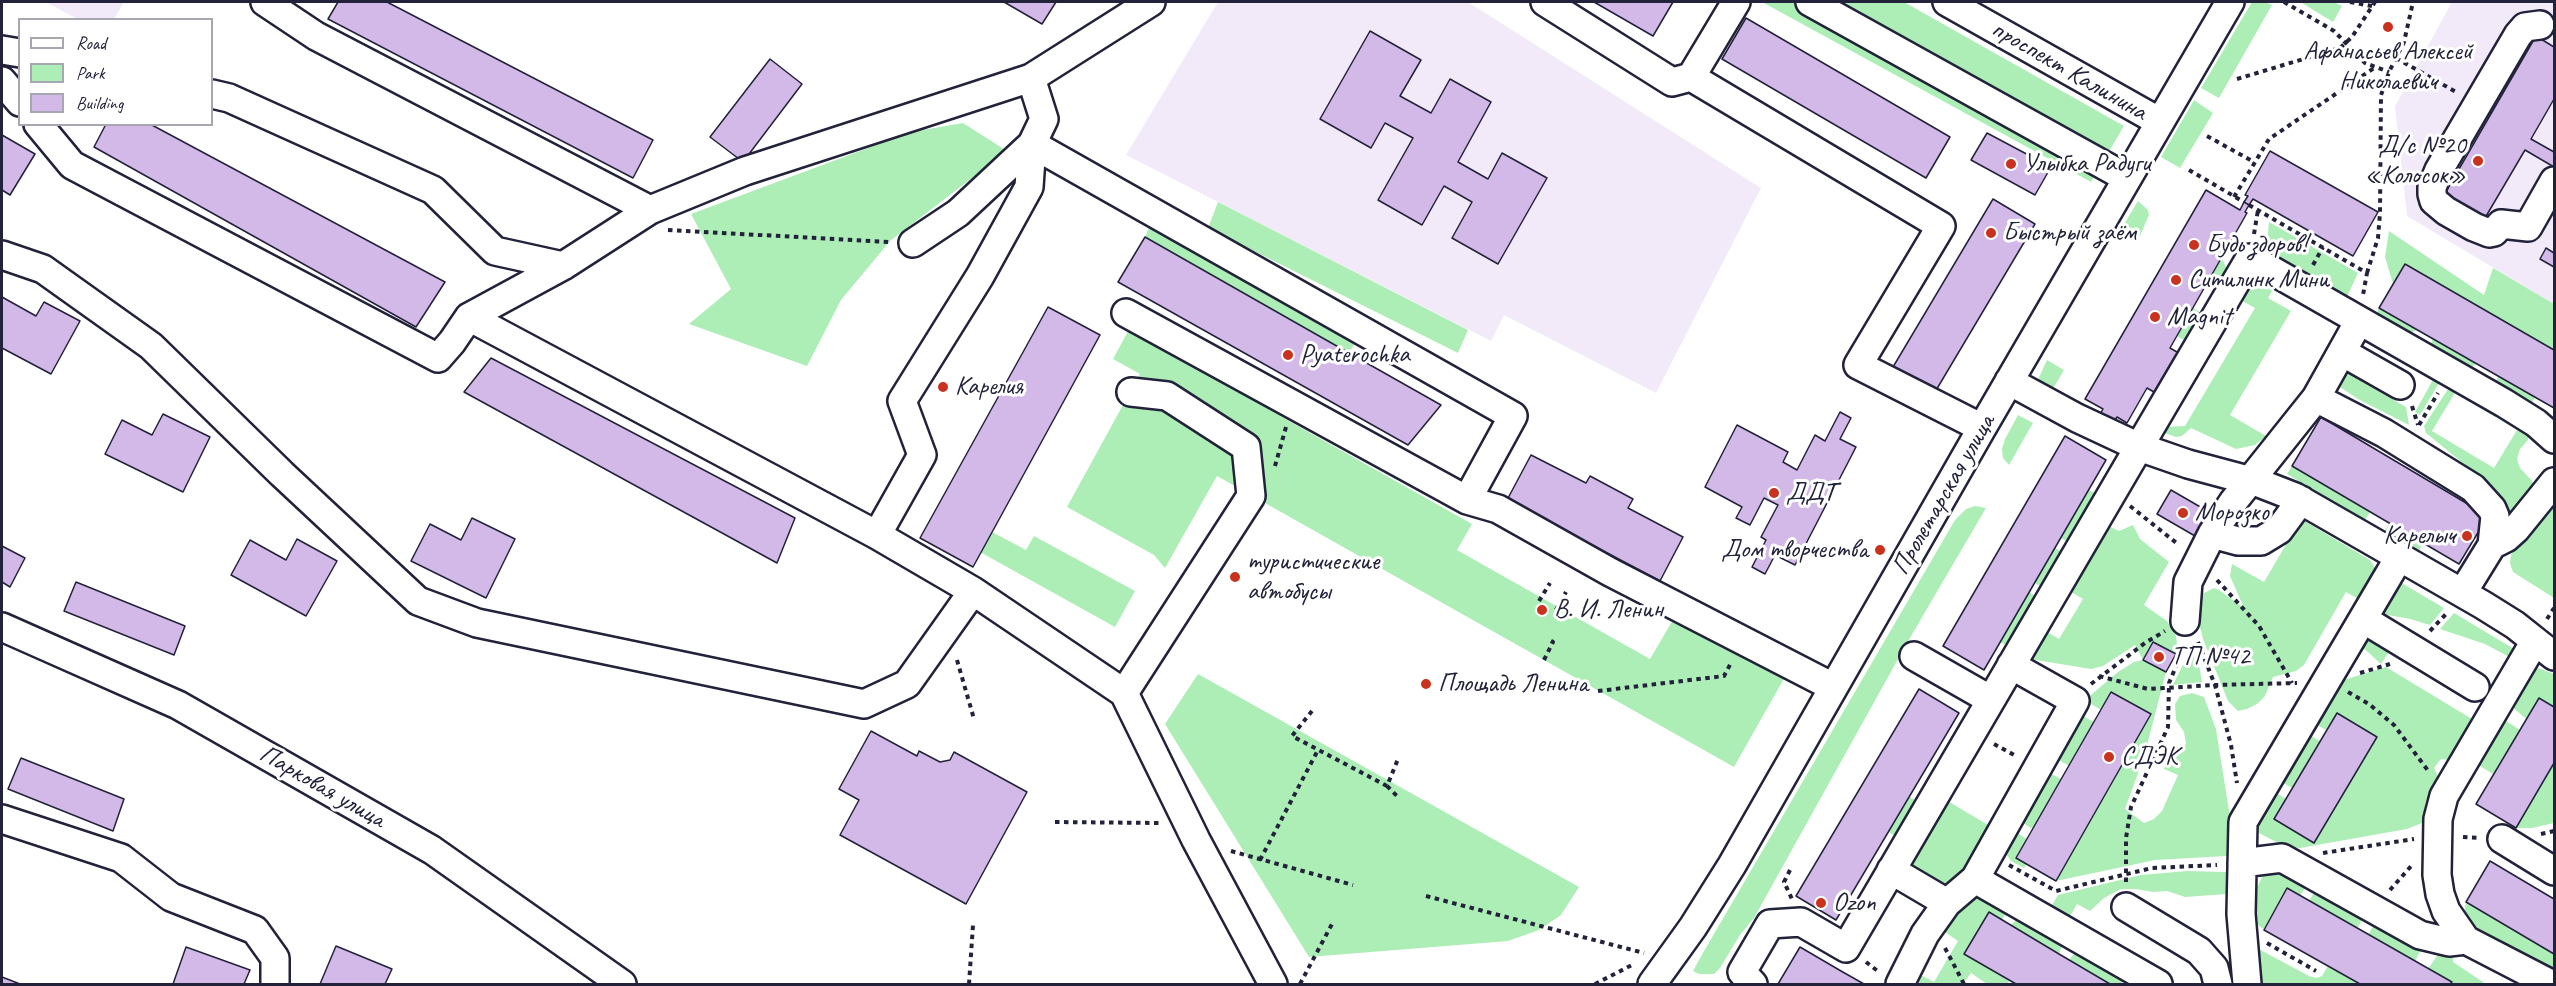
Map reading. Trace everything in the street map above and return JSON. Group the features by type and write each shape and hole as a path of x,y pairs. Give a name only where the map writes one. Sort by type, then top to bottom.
{"street":[{"path":"265,2 316,36 650,210"},
{"path":"40,126 72,165 438,358 469,317 563,266 650,210 745,171 1030,78 1151,2"},
{"path":"1545,2 1672,82 1691,77 1736,2"},
{"path":"1810,2 2127,178"},
{"name":"проспект Калинина","path":"1947,2 2160,122"},
{"name":"Пролетарская улица","path":"1652,984 1694,927 1732,866 2009,381 2230,2"},
{"path":"2550,22 2525,27 2521,30 2434,179 2432,195 2439,206 2474,227 2489,233 2494,232 2501,224 2528,227 2554,181"},
{"path":"2,50 18,53"},
{"path":"1691,77 1941,225 1858,365 1982,428"},
{"path":"913,243 958,213 1032,144 1044,119 1030,78"},
{"path":"2,81 18,100"},
{"path":"213,94 229,98 433,190 495,251 563,266"},
{"path":"1032,144 1513,416 1467,500"},
{"path":"877,535 922,455 902,401 980,276 1029,187 1032,144"},
{"path":"2,255 43,269 151,346 282,474 418,601 477,622 875,710 907,684 973,591"},
{"path":"1753,984 1742,972 1770,924 1801,922 1846,948 2250,258 2525,416 2554,439"},
{"path":"1126,313 1467,500 1498,509 1610,572 1833,687"},
{"path":"469,317 877,535 973,591 1124,693 1196,840 1273,984"},
{"path":"2185,621 2188,582 2212,534 2250,480 2316,398 2358,321"},
{"path":"2342,352 2400,385"},
{"path":"2009,381 2077,418 2139,447 2188,464 2250,480 2301,500 2463,592 2545,648 2444,796 2436,836 2440,894 2454,924 2466,940 2551,984"},
{"path":"1124,693 1251,496 1246,447 1167,396 1131,392"},
{"path":"2316,398 2406,446 2473,488 2488,503 2494,516 2492,545 2463,592"},
{"path":"2492,545 2506,538 2516,529 2554,482"},
{"path":"2212,534 2238,542 2261,541 2279,530 2301,500"},
{"path":"2247,984 2242,935 2243,822 2400,556"},
{"path":"2363,619 2475,687"},
{"name":"Парковая улица","path":"2,627 178,705 422,844 621,984"},
{"path":"1914,656 1991,700"},
{"path":"1894,981 1947,903 1976,879 2074,701 2012,665"},
{"path":"2,819 121,858 171,897 255,930 274,958 275,984"},
{"path":"2502,839 2554,871"},
{"path":"2242,863 2282,858 2430,939 2449,942 2466,940"},
{"path":"1891,870 1947,903"},
{"path":"1976,879 2158,984"},
{"path":"2126,907 2199,951 2214,968 2218,984"}],"path":[{"path":"2284,2 2330,28 2358,57 2374,68 2389,72"},
{"path":"2350,2 2372,6"},
{"path":"2237,79 2334,50 2345,44 2375,2"},
{"path":"2358,321 2379,226 2380,108 2383,85 2407,32 2412,2"},
{"path":"2396,58 2477,104"},
{"path":"2234,197 2253,162 2269,139 2374,68"},
{"path":"2207,135 2253,162"},
{"path":"2189,170 2244,202"},
{"path":"2249,206 2367,273"},
{"path":"622,228 913,243"},
{"path":"2406,446 2451,373"},
{"path":"1275,469 1275,459 1292,406"},
{"path":"1539,601 1550,583"},
{"path":"1556,610 1566,592"},
{"path":"2074,701 2099,676 2145,643 2185,621"},
{"path":"2126,907 2126,838 2131,807 2168,727 2168,689 2180,655 2185,621"},
{"path":"1544,660 1553,642 1548,639"},
{"path":"1598,691 1724,676 1743,639"},
{"path":"957,660 974,719"},
{"path":"2099,676 2132,686 2168,689 2215,685 2231,745 2243,822"},
{"path":"2326,681 2369,704 2394,725 2418,753 2444,796"},
{"path":"1312,711 1292,736 1387,786 1399,798"},
{"path":"1973,731 2037,768"},
{"path":"1260,860 1318,750"},
{"path":"1387,786 1398,759"},
{"path":"1055,822 1151,824"},
{"path":"2282,858 2436,836"},
{"path":"2375,910 2436,836"},
{"path":"1196,840 1353,885"},
{"path":"1989,854 2056,891 2126,873 2160,868 2242,863"},
{"path":"1784,882 1790,870"},
{"path":"1426,896 1651,955 1595,984"},
{"path":"1300,984 1332,924"},
{"path":"1931,924 1964,984"},
{"path":"969,984 973,925"},
{"path":"2242,935 2265,942 2316,971"},
{"path":"1846,948 1894,981"}],"shaded area":[{"path":"46,2 124,2 115,18 75,18"},
{"path":"1218,2 1468,2 1761,188 1656,393 1504,315 1491,341 1126,155"},
{"name":"Д/с №20 «Колосок»","path":"2452,2 2554,2 2554,304 2407,216 2395,106"}],"green space":[{"path":"1762,2 1904,2 2124,126 2091,182"},
{"path":"2252,2 2265,2 2272,5 2219,98 2201,88"},
{"path":"2303,2 2334,2 2342,6 2333,22"},
{"path":"2194,100 2213,113 2180,168 2161,157"},
{"path":"963,123 1007,151 890,241 841,300 807,366 689,324 731,289 691,214 911,132"},
{"path":"2138,201 2148,210 2149,215 2140,236 2123,226"},
{"path":"1218,202 1468,330 1458,353 1208,228"},
{"path":"2269,222 2358,273 2345,301 2273,259 2267,244"},
{"path":"1150,225 1357,340 1349,353 1145,237"},
{"path":"2389,231 2484,295 2493,268 2554,304 2554,350 2405,264 2393,284 2385,257"},
{"path":"2222,258 2229,274 2221,292 2207,284"},
{"path":"2253,275 2279,278 2268,298 2291,311 2230,415 2266,436 2255,445 2236,449 2191,428 2182,436 2176,437 2159,431 2161,427 2185,426 2255,308 2237,298"},
{"path":"2193,308 2207,316 2191,344 2177,336"},
{"path":"2379,308 2417,330 2407,334 2376,315"},
{"path":"1133,322 1284,405 1280,416 1472,524 1457,550 1650,659 1677,613 1786,675 1734,767 1217,476 1165,568 1154,555 1067,507 1140,374 1113,359"},
{"path":"2433,338 2476,363 2471,369 2430,348"},
{"path":"2047,360 2064,370 2051,392 2037,382"},
{"path":"2346,365 2362,382 2406,407 2409,425 2358,399 2340,387 2336,382"},
{"path":"2499,376 2535,397 2530,407 2494,384"},
{"path":"2434,378 2440,379 2439,383 2420,415 2415,412"},
{"path":"2450,386 2528,433 2528,440 2520,449 2517,459 2520,468 2532,481 2535,489 2521,508 2507,512 2485,481 2426,433 2424,426","holes":["2455,393 2517,430 2494,468 2432,431"]},
{"path":"2018,415 2033,423 2009,465 2003,458 2002,449"},
{"path":"2292,466 2370,512 2365,520 2287,474"},
{"path":"2089,490 2100,496 2071,544 2061,538"},
{"path":"2554,499 2554,598 2513,572 2510,563 2511,555 2519,542"},
{"path":"1975,506 1986,508 1907,643 1754,918 1714,974 1699,974 1693,971 1955,520 1966,509"},
{"path":"2301,519 2370,560 2377,571 2362,601 2346,592 2304,665 2296,671 2273,677 2265,696 2257,704 2238,711 2228,701 2203,639 2197,615 2199,603 2202,594 2214,588 2244,608 2230,576 2232,564 2264,582"},
{"path":"2389,523 2423,543 2419,551 2385,531"},
{"path":"2104,524 2119,531 2133,525 2140,539 2169,562 2144,605 2167,621 2176,636 2176,654 2153,642 2143,660 2135,645 2103,666 2091,669 2030,659 2039,627 2059,639 2083,599 2066,589"},
{"path":"992,532 1026,550 1034,536 1135,591 1115,627 980,552"},
{"path":"2055,548 2066,554 2045,589 2035,583"},
{"path":"2400,582 2444,608 2430,625 2377,613"},
{"path":"2029,592 2040,599 2011,648 2000,642"},
{"path":"2454,613 2514,649 2511,658 2485,644 2440,629"},
{"path":"2366,630 2393,646 2381,664 2358,643"},
{"path":"2188,654 2193,655 2199,665 2202,682 2173,685"},
{"path":"2143,660 2166,672 2144,757 2125,809 2144,823 2154,819 2162,811 2178,775 2164,769 2172,752 2180,750 2186,744 2184,732 2176,720 2175,704 2180,696 2192,693 2204,697 2216,729 2230,817 2231,840 2227,856 2155,860 2056,881 2151,715 2111,692 2101,710 2085,700 2118,672 2134,662"},
{"path":"2386,667 2472,719 2449,760 2441,759 2434,768 2439,779 2426,801 2422,823 2407,829 2300,848 2286,847 2259,833 2255,828 2272,790 2286,799 2314,842 2376,737 2337,713 2326,730 2312,722 2337,682"},
{"path":"2538,668 2554,674 2554,707 2539,698 2526,719 2508,703 2531,670"},
{"path":"1198,674 1579,887 1561,915 1539,930 1508,941 1309,957 1165,724"},
{"path":"2077,713 2094,722 2069,766 2052,756"},
{"path":"2500,717 2520,730 2493,774 2475,763"},
{"path":"2306,733 2320,741 2292,788 2278,780"},
{"path":"2554,763 2554,823 2532,828 2516,828"},
{"path":"2044,770 2061,779 2033,829 2016,819"},
{"path":"1910,797 1922,804 1901,840 1889,832"},
{"path":"1941,797 1993,828 1970,867 1954,884 1944,885 1904,860"},
{"path":"2011,829 2027,839 2016,858 2027,864 2024,868 2011,861 2003,849"},
{"path":"2280,868 2309,881 2300,896 2287,888 2264,930 2252,920 2252,898 2262,877 2271,870"},
{"path":"2187,871 2227,872 2227,894 2185,897 2167,891 2121,889 2104,898 2090,911 2077,904 2067,922 2048,912 2058,895 2141,875"},
{"path":"2319,884 2367,911 2357,929 2309,901"},
{"path":"1977,896 1984,896 2008,909 2002,920 1989,913 1964,953 2009,981 2007,984 1987,984 1971,973 1963,984 1920,984 1916,978 1917,973 1934,982 1958,941 1942,930 1967,901"},
{"path":"2466,902 2554,954 2554,975 2480,935 2470,925 2464,914"},
{"path":"2018,918 2063,942 2059,954 2011,925"},
{"path":"2378,918 2424,944 2415,961 2368,935"},
{"path":"2255,947 2309,976 2316,978 2322,976 2328,966 2360,984 2257,984"},
{"path":"2077,950 2122,977 2122,984 2110,984 2069,960"},
{"path":"2441,950 2453,955 2453,962 2486,984 2450,984 2451,982 2428,969"}],"building":[{"path":"338,2 387,2 653,140 633,178 328,19"},
{"path":"1004,2 1056,2 1042,24"},
{"path":"1594,2 1673,2 1653,36"},
{"path":"1746,18 1950,137 1926,178 1722,59"},
{"path":"1370,31 1421,60 1400,96 1431,113 1450,79 1491,102 1458,162 1488,179 1502,153 1547,178 1498,264 1452,238 1472,202 1444,186 1422,225 1378,200 1413,138 1385,123 1371,148 1320,119"},
{"path":"2536,36 2554,47 2554,99 2531,139 2554,152 2554,167 2525,150 2485,218 2444,195"},
{"path":"770,59 802,84 743,162 710,137"},
{"path":"105,126 154,126 445,282 416,327 94,147"},
{"name":"Улыбка Радуги","path":"1987,133 2051,167 2035,195 1971,160"},
{"path":"2,135 35,154 10,195 2,190"},
{"path":"2270,151 2378,212 2353,256 2253,199 2249,205 2244,202 2248,196 2245,195"},
{"path":"2206,190 2240,210 2244,202 2249,205 2245,212 2247,213 2170,348 2184,356 2161,396 2147,388 2127,423 2117,417 2112,424 2099,416 2103,409 2085,399"},
{"path":"1993,199 2035,224 1935,392 1893,367"},
{"path":"1145,237 1441,405 1408,445 1118,282"},
{"path":"2546,248 2554,253 2554,267 2540,259"},
{"path":"2405,264 2554,350 2554,408 2379,308"},
{"path":"2,297 36,316 44,302 80,321 51,374 2,348"},
{"path":"1048,307 1100,335 973,567 920,538"},
{"path":"491,358 795,518 777,563 464,392"},
{"name":"ДДТ","path":"1840,412 1851,418 1840,439 1856,447 1795,565 1775,555 1765,574 1752,567 1766,540 1761,537 1778,505 1764,498 1750,525 1736,518 1742,507 1705,487 1737,425 1788,452 1783,462 1797,470 1815,435 1825,441"},
{"path":"163,414 210,437 183,492 105,454 122,420 152,435"},
{"path":"2321,417 2488,516 2459,564 2292,466"},
{"path":"2065,436 2106,460 1984,670 1943,646"},
{"path":"1531,455 1586,483 1590,476 1633,499 1628,508 1683,537 1660,581 1507,500"},
{"name":"Морозко","path":"2171,490 2209,512 2195,536 2157,514"},
{"path":"472,518 515,539 486,598 411,561 430,524 461,540"},
{"path":"297,539 337,561 306,616 231,575 250,540 286,560"},
{"path":"2,546 25,558 10,587 2,582"},
{"path":"76,582 185,626 174,655 64,611"},
{"name":"ТП №42","path":"2153,642 2176,654 2166,672 2143,660"},
{"path":"1919,689 1959,713 1836,920 1796,896"},
{"path":"2111,692 2151,714 2056,881 2016,858"},
{"path":"2539,698 2554,707 2554,763 2516,828 2476,804"},
{"path":"2337,713 2377,737 2314,843 2274,819"},
{"path":"871,731 917,756 919,751 940,762 950,760 954,752 1027,792 966,904 840,835 859,800 839,789"},
{"path":"21,758 124,799 113,831 8,789"},
{"path":"2490,861 2554,899 2554,954 2466,902"},
{"path":"2287,888 2452,982 2450,984 2360,984 2264,930"},
{"path":"1989,912 2110,984 2016,984 1964,954"},
{"path":"336,946 392,969 385,984 320,984"},
{"path":"186,947 250,970 244,984 173,984"},
{"path":"1800,947 1841,971 1864,984 1778,984"},
{"path":"2,977 20,984 2,984"}],"place":[{"name":"Афанасьев Алексей Николаевич","path":"2388,27"},
{"name":"Д/с №20 «Колосок»","path":"2478,161"},
{"name":"Улыбка Радуги","path":"2011,164"},
{"name":"Быстрый заём","path":"1991,233"},
{"name":"Будь здоров!","path":"2194,245"},
{"name":"Ситилинк Мини","path":"2176,280"},
{"name":"Magnit","path":"2155,317"},
{"name":"Pyaterochka","path":"1288,355"},
{"name":"Карелия","path":"943,387"},
{"name":"ДДТ","path":"1774,493"},
{"name":"Морозко","path":"2183,513"},
{"name":"Карелыч","path":"2467,536"},
{"name":"Дом творчества","path":"1880,550"},
{"name":"туристические автобусы","path":"1235,577"},
{"name":"В. И. Ленин","path":"1542,610"},
{"name":"ТП №42","path":"2159,657"},
{"name":"Площадь Ленина","path":"1426,684"},
{"name":"СДЭК","path":"2109,757"},
{"name":"Ozon","path":"1821,903"}]}
